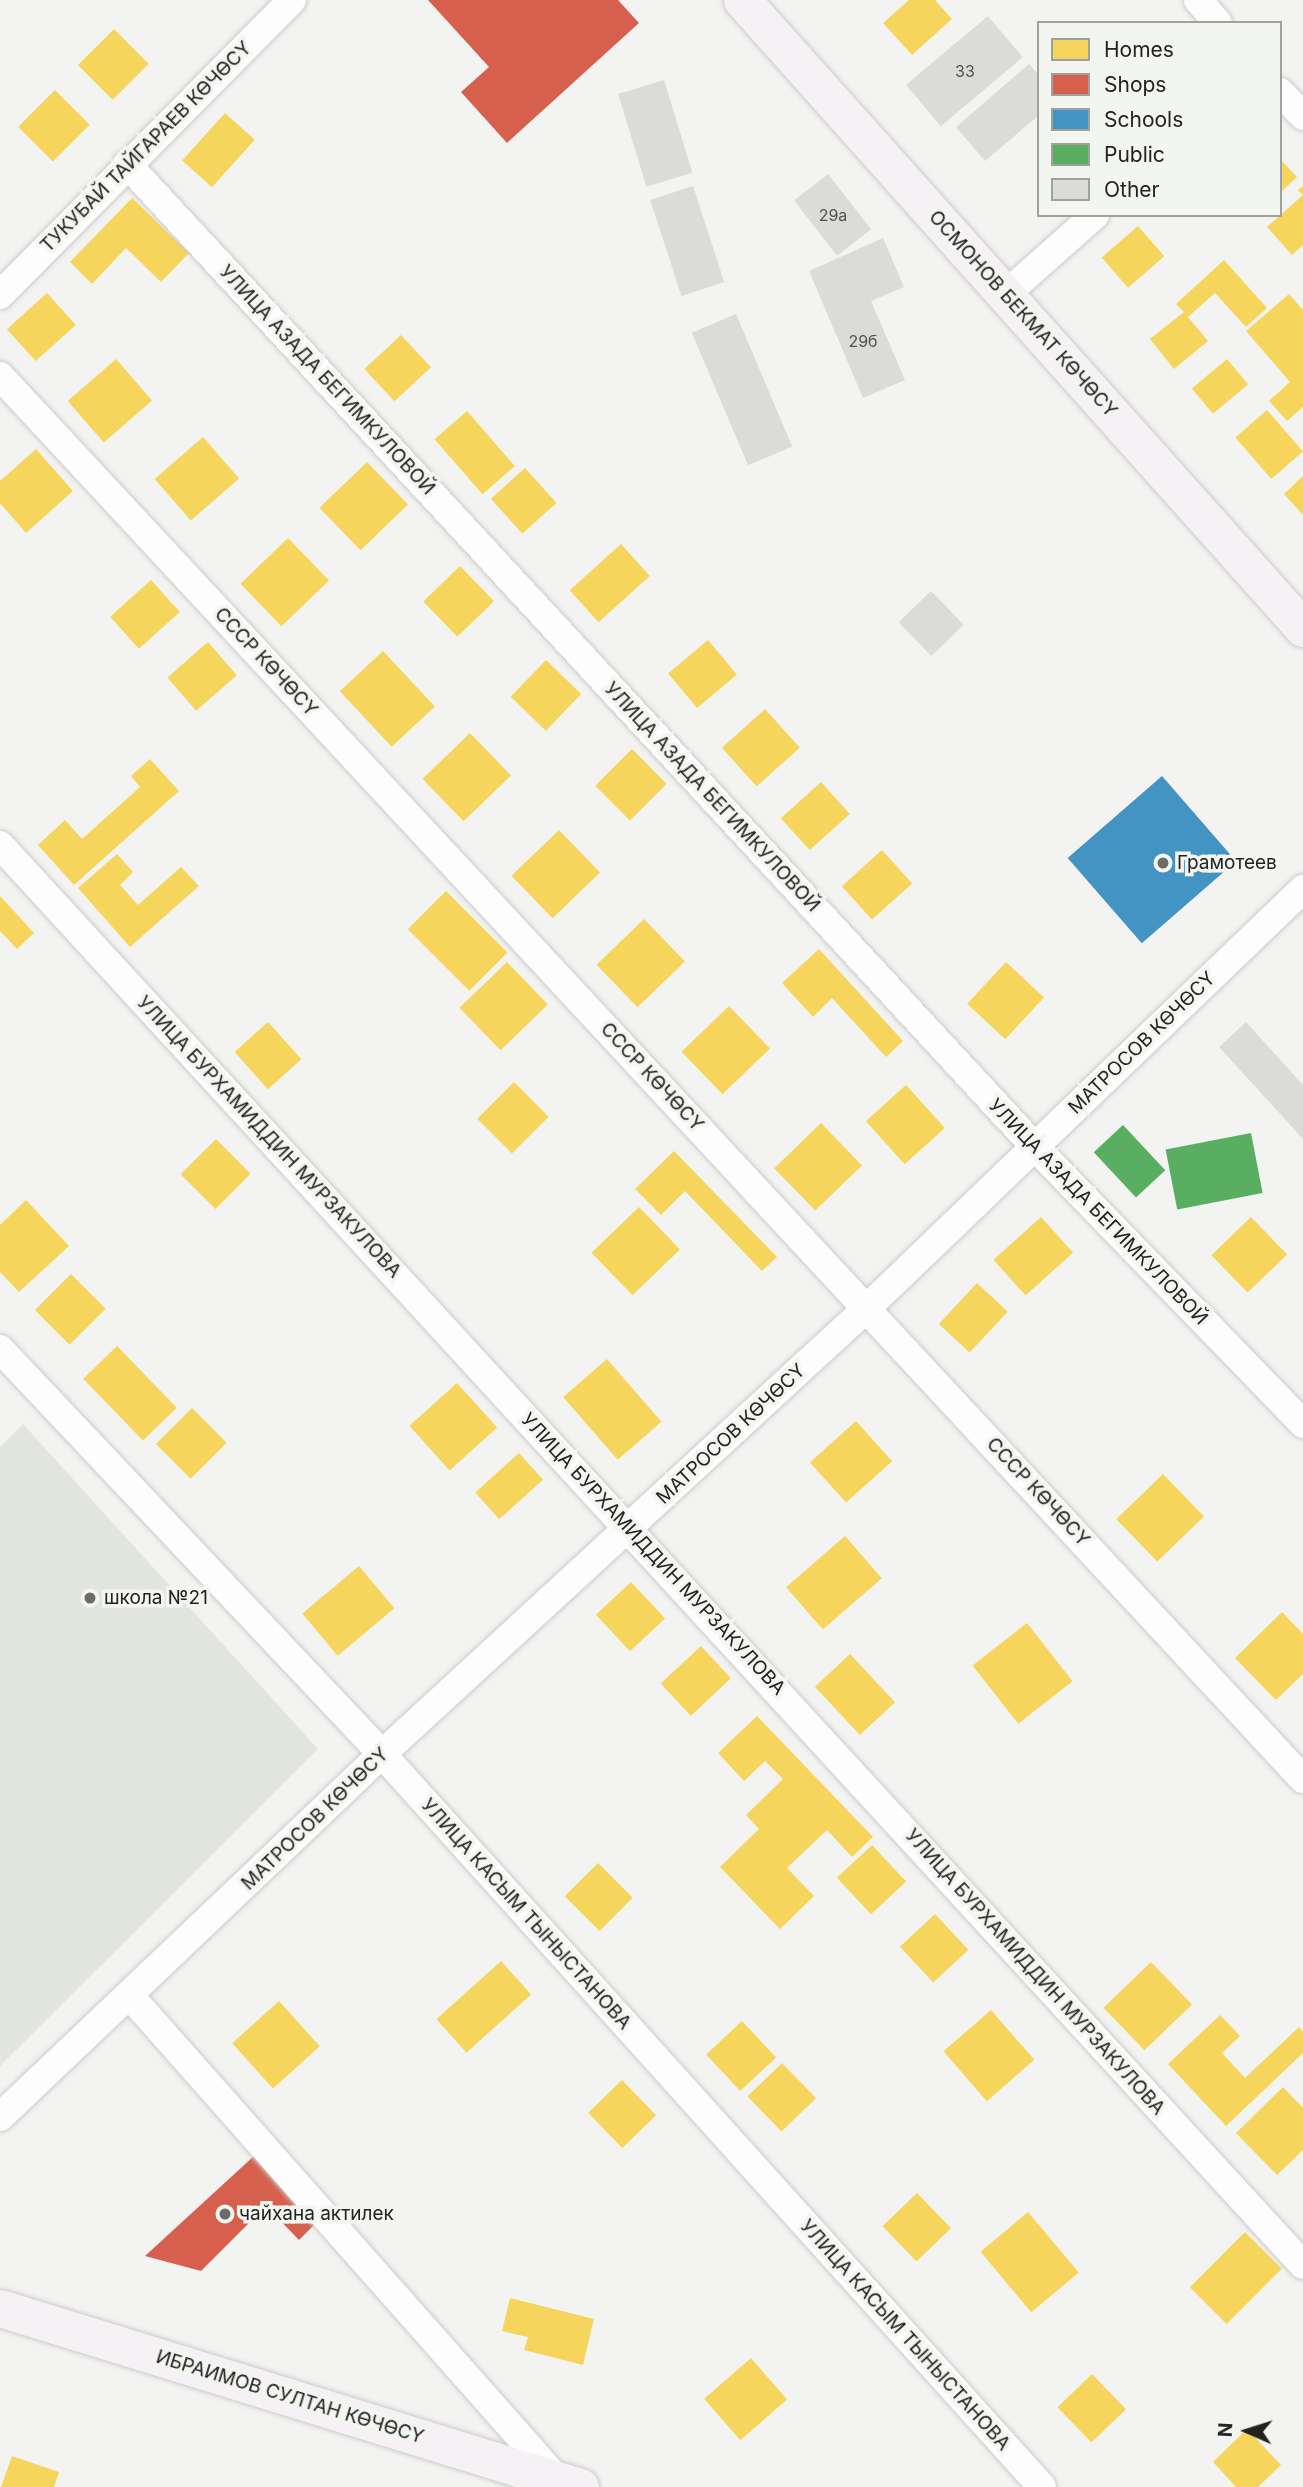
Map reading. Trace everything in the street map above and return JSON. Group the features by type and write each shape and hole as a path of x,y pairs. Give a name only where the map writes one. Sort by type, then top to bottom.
{"main road":[{"name":"ОСМОНОВ БЕКМАТ КӨЧӨСҮ","path":"743,0 1303,628"},
{"name":"ИБРАИМОВ СУЛТАН КӨЧӨСҮ","path":"0,2308 569,2483"}],"street":[{"name":"ТУКУБАЙ ТАЙГАРАЕВ КӨЧӨСҮ","path":"0,295 292,0"},
{"path":"1198,0 1216,21"},
{"path":"1282,94 1303,116"},
{"name":"УЛИЦА АЗАДА БЕГИМКУЛОВОЙ","path":"127,164 1034,1146 1303,1424"},
{"path":"1006,294 1093,217"},
{"name":"СССР КӨЧӨСҮ","path":"0,376 1303,1779"},
{"name":"УЛИЦА БУРХАМИДДИН МУРЗАКУЛОВА","path":"0,845 630,1528 1303,2265"},
{"name":"МАТРОСОВ КӨЧӨСҮ","path":"0,2117 382,1754 867,1308 1303,889"},
{"name":"УЛИЦА КАСЫМ ТЫНЫСТАНОВА","path":"0,1349 382,1754 1042,2487"},
{"path":"130,1996 569,2483"}],"shaded area":[{"name":"школа №21","path":"23,1424 318,1749 0,2066 0,1447"}],"building: Homes":[{"path":"909,0 935,0 952,19 912,55 883,23"},
{"path":"114,29 149,64 113,100 78,65"},
{"path":"55,90 90,125 53,161 18,127"},
{"path":"225,113 255,140 212,187 182,161"},
{"path":"1282,161 1297,177 1282,191"},
{"path":"1303,195 1303,245 1292,255 1267,227 1282,217 1282,214"},
{"path":"132,198 189,253 161,282 126,248 92,284 70,262"},
{"path":"1138,226 1164,256 1128,288 1102,257"},
{"path":"1224,260 1267,308 1246,327 1215,293 1188,317 1208,341 1174,369 1150,339 1184,312 1176,304"},
{"path":"47,293 76,325 36,361 7,329"},
{"path":"1289,294 1303,310 1303,407 1287,421 1269,401 1290,382 1246,331"},
{"path":"401,335 431,367 394,401 364,369"},
{"path":"116,359 152,401 104,442 68,401"},
{"path":"1227,359 1248,384 1213,414 1192,389"},
{"path":"1267,410 1303,451 1271,479 1235,438"},
{"path":"467,411 515,466 482,494 435,439"},
{"path":"203,437 239,479 191,520 155,479"},
{"path":"36,449 73,491 26,533 0,503 0,481"},
{"path":"367,462 408,504 361,550 320,508"},
{"path":"525,468 556,503 522,534 491,499"},
{"path":"1303,476 1303,515 1284,494"},
{"path":"288,538 329,580 282,626 241,584"},
{"path":"621,544 650,576 598,622 570,590"},
{"path":"460,566 494,601 457,637 423,601"},
{"path":"151,580 180,612 139,649 110,617"},
{"path":"708,640 737,674 697,708 668,673"},
{"path":"208,642 237,675 196,711 167,677"},
{"path":"383,651 435,707 392,747 340,691"},
{"path":"546,660 581,694 546,731 511,697"},
{"path":"765,709 800,748 757,786 722,748"},
{"path":"470,733 511,775 464,821 423,779"},
{"path":"632,749 667,784 630,820 595,786"},
{"path":"150,759 179,791 74,885 38,845 65,820 82,839 140,787 131,776"},
{"path":"821,782 850,814 810,850 781,818"},
{"path":"559,830 600,872 553,918 512,876"},
{"path":"882,850 912,883 872,920 842,886"},
{"path":"117,854 133,872 120,885 138,905 181,867 199,886 130,947 78,888"},
{"path":"446,891 508,953 469,991 408,929"},
{"path":"0,896 34,933 17,949 0,931"},
{"path":"644,919 685,961 638,1007 597,965"},
{"path":"819,949 903,1041 886,1057 832,998 813,1017 782,983"},
{"path":"507,962 548,1004 501,1050 460,1008"},
{"path":"1006,962 1044,997 1005,1039 967,1004"},
{"path":"729,1006 770,1048 723,1094 682,1052"},
{"path":"268,1022 301,1059 268,1089 235,1052"},
{"path":"514,1082 549,1117 512,1153 477,1119"},
{"path":"906,1085 945,1128 905,1164 866,1121"},
{"path":"821,1123 862,1165 815,1211 774,1168"},
{"path":"216,1139 251,1174 215,1209 181,1174"},
{"path":"674,1151 777,1257 762,1271 685,1191 661,1215 635,1189"},
{"path":"26,1200 69,1246 19,1292 0,1272 0,1225"},
{"path":"639,1207 680,1249 633,1295 592,1253"},
{"path":"1041,1217 1073,1253 1026,1295 993,1260"},
{"path":"1251,1217 1287,1254 1248,1293 1211,1255"},
{"path":"71,1274 106,1309 70,1345 35,1310"},
{"path":"977,1283 1008,1312 970,1353 939,1324"},
{"path":"117,1346 177,1408 143,1441 83,1379"},
{"path":"607,1359 661,1422 618,1460 563,1397"},
{"path":"457,1383 497,1428 450,1470 409,1426"},
{"path":"192,1408 227,1443 191,1479 156,1444"},
{"path":"856,1421 892,1461 846,1503 810,1462"},
{"path":"519,1453 543,1480 499,1519 475,1492"},
{"path":"1163,1474 1204,1516 1157,1562 1116,1519"},
{"path":"845,1536 882,1578 823,1629 786,1587"},
{"path":"359,1566 394,1608 338,1656 302,1614"},
{"path":"631,1582 665,1619 630,1651 596,1615"},
{"path":"1282,1612 1303,1634 1303,1674 1276,1700 1235,1658"},
{"path":"1027,1623 1073,1681 1018,1724 973,1665"},
{"path":"701,1646 731,1678 691,1716 661,1684"},
{"path":"850,1654 895,1702 860,1735 815,1687"},
{"path":"757,1716 873,1837 852,1857 827,1830 787,1868 814,1896 780,1929 720,1867 759,1829 746,1815 783,1779 765,1761 744,1781 718,1753"},
{"path":"872,1845 906,1882 871,1914 837,1878"},
{"path":"598,1863 633,1898 599,1931 565,1896"},
{"path":"935,1914 968,1950 933,1983 900,1947"},
{"path":"501,1961 531,1994 466,2053 436,2019"},
{"path":"1151,1962 1192,2004 1145,2050 1104,2008"},
{"path":"279,2001 320,2046 273,2088 232,2043"},
{"path":"991,2010 1034,2060 987,2101 943,2051"},
{"path":"1220,2015 1240,2036 1222,2053 1245,2078 1299,2027 1303,2032 1303,2053 1226,2126 1168,2064"},
{"path":"742,2021 776,2058 740,2091 706,2054"},
{"path":"782,2063 816,2098 782,2132 747,2096"},
{"path":"622,2080 656,2115 622,2148 588,2113"},
{"path":"1283,2087 1303,2108 1303,2150 1277,2175 1236,2133"},
{"path":"917,2193 951,2228 917,2262 882,2226"},
{"path":"1028,2212 1079,2273 1031,2312 981,2252"},
{"path":"1245,2232 1282,2269 1227,2324 1190,2287"},
{"path":"510,2298 594,2319 583,2365 524,2350 528,2337 502,2331"},
{"path":"751,2358 787,2400 740,2440 704,2399"},
{"path":"1092,2374 1126,2409 1092,2443 1057,2407"},
{"path":"1247,2429 1281,2465 1258,2487 1236,2487 1213,2462"},
{"path":"12,2456 59,2472 54,2487 1,2487"}],"building: Shops":[{"path":"428,0 618,0 639,23 507,143 461,92 489,67"},
{"name":"чайхана актилек","path":"254,2156 318,2221 299,2240 266,2206 201,2271 145,2256"}],"building: Schools":[{"path":"1162,776 1236,861 1142,943 1068,858"}],"building: Public":[{"path":"1123,1125 1165,1170 1136,1198 1094,1152"},
{"path":"1251,1133 1263,1193 1177,1209 1166,1150"}],"building: Other":[{"path":"988,16 1023,57 941,126 906,85"},
{"path":"1029,64 1037,73 1037,117 985,161 956,127"},
{"path":"664,80 692,173 646,187 618,94"},
{"path":"828,174 871,229 837,256 794,200"},
{"path":"693,186 724,282 681,296 650,200"},
{"path":"883,238 904,287 871,301 905,380 863,398 809,271"},
{"path":"736,314 792,447 748,465 692,333"},
{"path":"931,591 964,625 931,656 899,622"},
{"path":"1246,1022 1303,1085 1303,1139 1219,1047"}],"place":[{"name":"Грамотеев","path":"1163,863"},
{"name":"школа №21","path":"90,1598"},
{"name":"чайхана актилек","path":"225,2214"}]}
